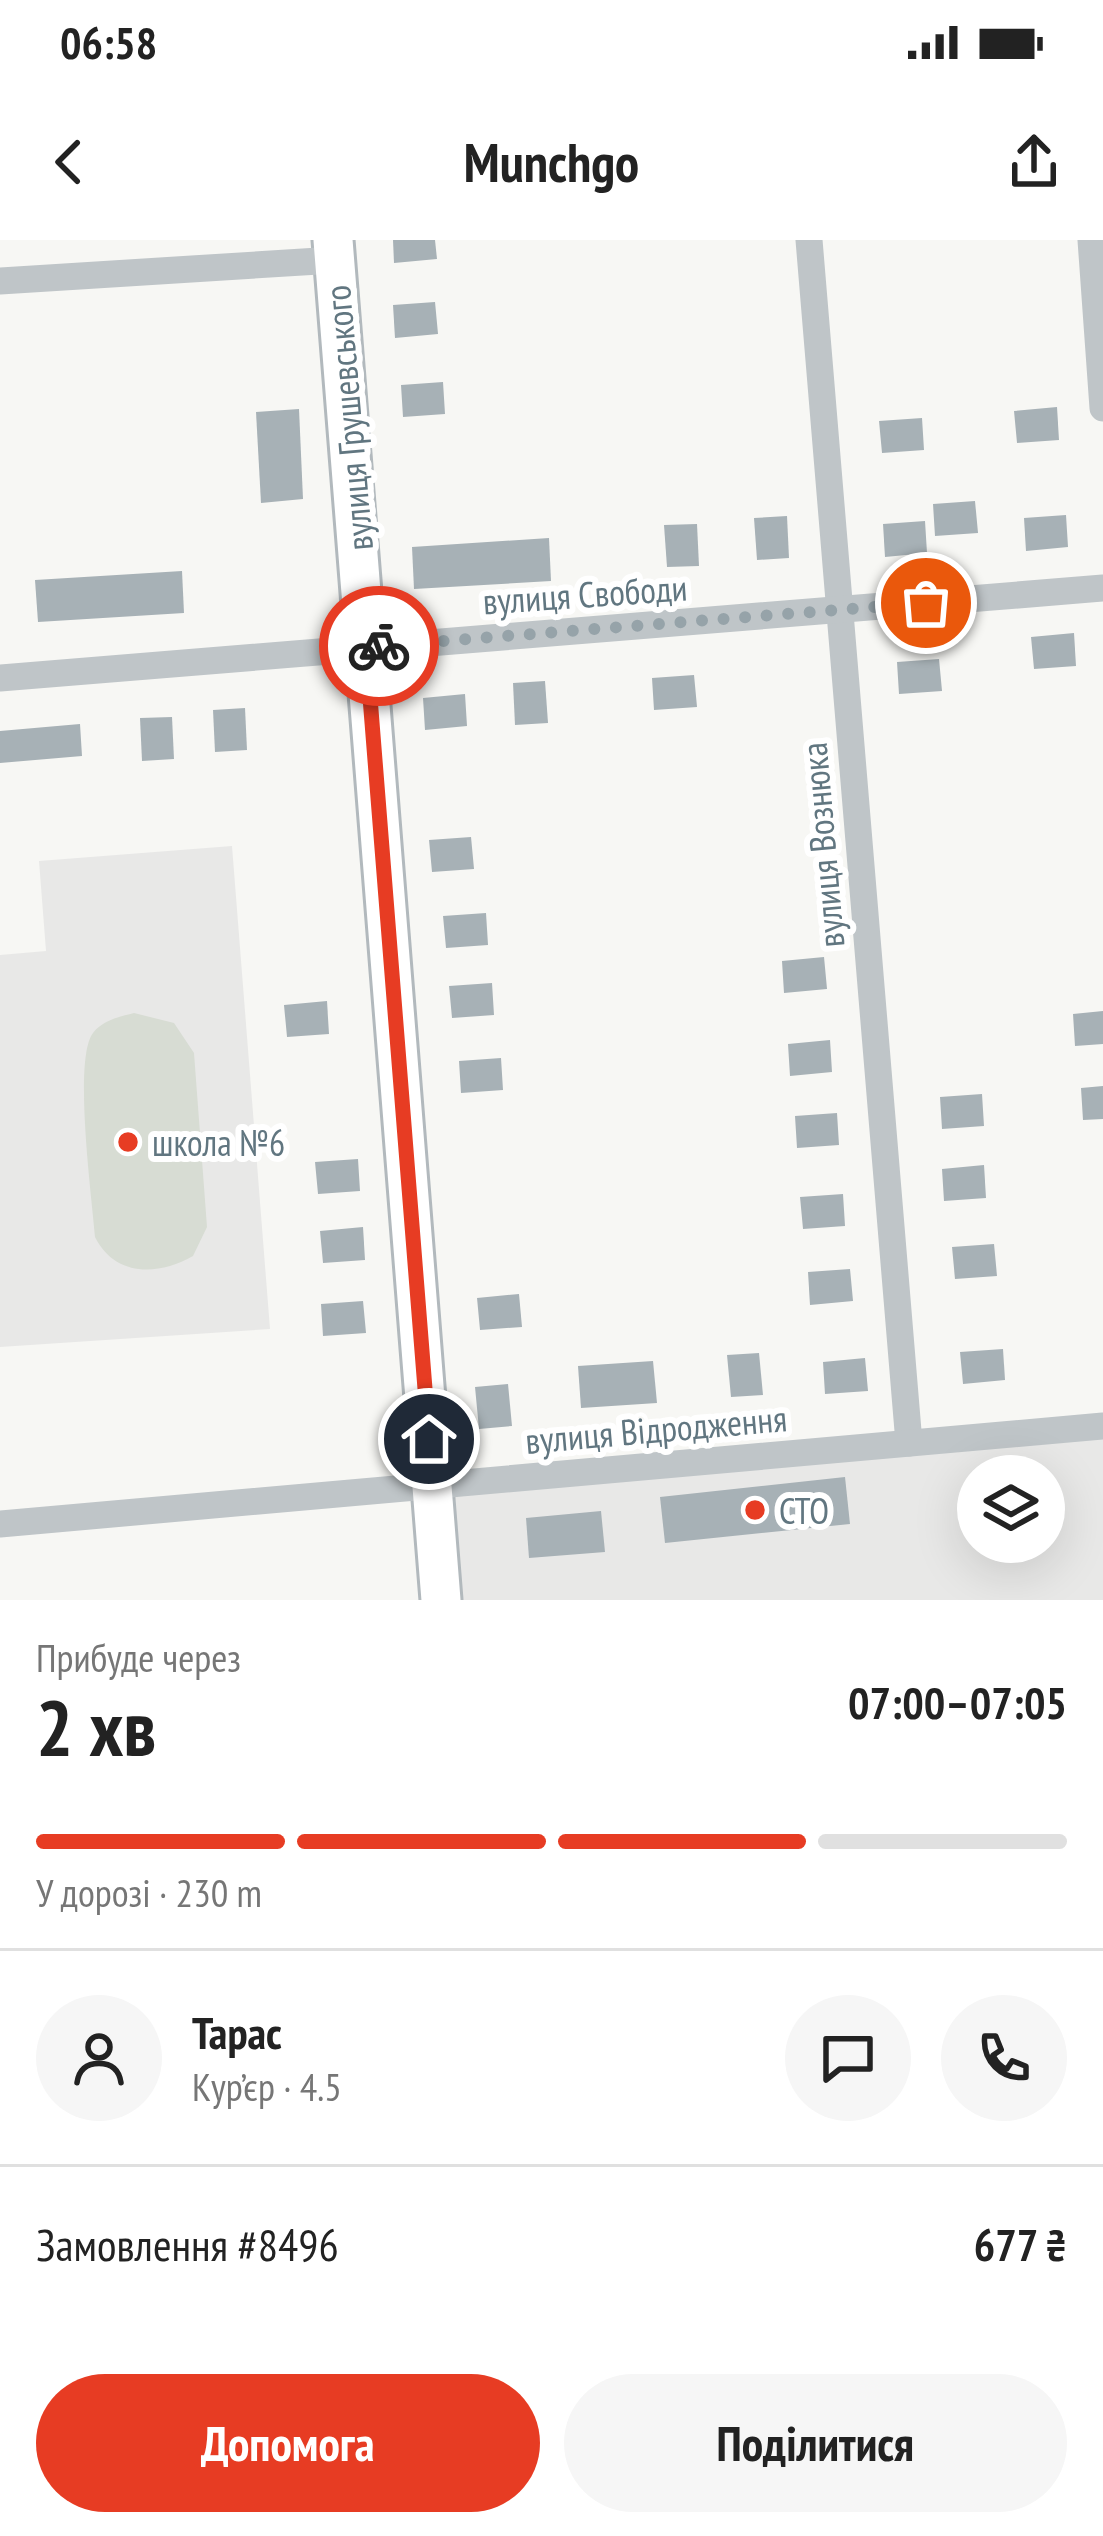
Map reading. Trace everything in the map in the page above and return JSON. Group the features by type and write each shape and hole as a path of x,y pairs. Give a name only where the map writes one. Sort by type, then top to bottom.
{"street":[{"name":"вулиця Вознюка","path":"809,240 909,1443"},
{"path":"1090,240 1103,408"},
{"path":"0,281 334,250"},
{"name":"вулиця Грушевського","path":"334,250 440,1600"},
{"name":"вулиця Свободи","path":"0,678 1103,588"},
{"name":"вулиця Відродження","path":"0,1524 1103,1426"}],"shaded area":[{"name":"школа №6","path":"232,846 270,1329 0,1347 0,955 46,951 39,861"},
{"path":"134,1013 174,1023 194,1053 207,1227 193,1256 152,1269 114,1260 95,1237 85,1130 84,1070 93,1033 106,1022"},
{"path":"1103,1426 1103,1600 441,1600 433,1485"}],"building":[{"path":"393,240 435,240 437,259 394,263"},
{"path":"435,302 438,334 395,338 393,305"},
{"path":"443,382 445,414 403,417 401,385"},
{"path":"1057,407 1059,440 1017,443 1014,411"},
{"path":"299,409 303,499 261,503 256,412"},
{"path":"922,418 924,450 882,453 879,421"},
{"path":"975,501 978,533 935,536 933,504"},
{"path":"1066,515 1068,547 1026,551 1024,518"},
{"path":"787,516 789,558 757,560 754,518"},
{"path":"925,521 927,553 885,557 883,524"},
{"path":"697,524 699,566 667,567 664,525"},
{"path":"549,538 551,581 414,589 412,547"},
{"path":"182,571 184,613 38,622 35,580"},
{"path":"1074,633 1076,666 1034,669 1031,637"},
{"path":"939,659 942,691 899,694 897,662"},
{"path":"694,675 697,707 654,710 652,678"},
{"path":"545,681 548,723 515,725 513,683"},
{"path":"465,694 467,726 425,730 423,698"},
{"path":"245,708 247,750 215,752 213,710"},
{"path":"172,717 174,759 142,761 140,718"},
{"path":"80,724 82,756 0,763 0,731"},
{"path":"471,837 474,869 432,872 429,840"},
{"path":"486,913 488,945 446,948 443,916"},
{"path":"824,957 827,989 784,993 782,961"},
{"path":"492,983 494,1015 452,1018 449,986"},
{"path":"327,1001 329,1034 287,1037 284,1005"},
{"path":"1103,1011 1103,1044 1075,1046 1073,1014"},
{"path":"830,1040 832,1072 790,1076 788,1044"},
{"path":"501,1058 503,1090 461,1093 459,1061"},
{"path":"1103,1086 1103,1119 1083,1120 1081,1088"},
{"path":"982,1094 984,1126 942,1129 940,1097"},
{"path":"837,1113 839,1145 797,1148 795,1116"},
{"path":"358,1159 360,1191 318,1194 315,1162"},
{"path":"984,1165 986,1198 944,1201 942,1169"},
{"path":"843,1194 845,1226 803,1229 800,1197"},
{"path":"363,1227 365,1260 323,1263 320,1231"},
{"path":"994,1244 997,1276 955,1279 952,1247"},
{"path":"850,1269 853,1301 810,1305 808,1272"},
{"path":"519,1294 522,1327 480,1330 477,1298"},
{"path":"363,1301 366,1333 323,1336 321,1304"},
{"path":"1003,1349 1005,1380 963,1384 960,1352"},
{"path":"759,1353 763,1395 731,1397 727,1355"},
{"path":"865,1358 868,1391 825,1394 823,1362"},
{"path":"653,1361 657,1403 581,1408 578,1366"},
{"path":"508,1384 512,1426 479,1429 475,1387"},
{"name":"СТО","path":"845,1477 850,1524 665,1543 660,1497"},
{"path":"601,1511 605,1552 529,1558 526,1518"}],"way so far":[{"path":"379,646 926,603"}],"place":[{"name":"школа №6","path":"128,1142"},
{"name":"СТО","path":"755,1510"}],"route":[{"path":"379,646 366,647 429,1439"}]}
